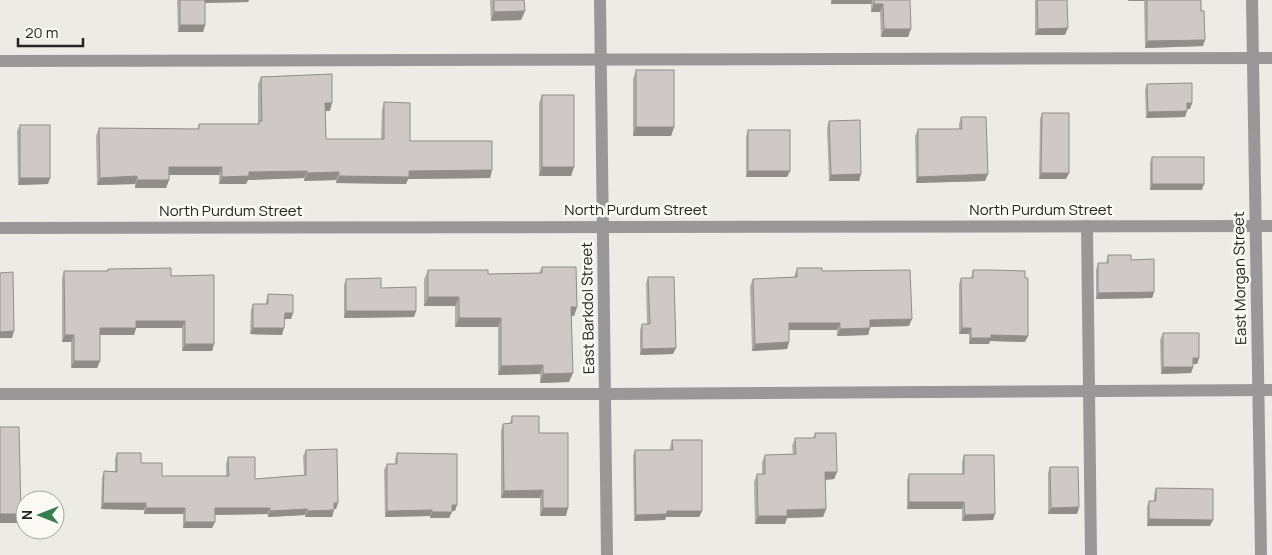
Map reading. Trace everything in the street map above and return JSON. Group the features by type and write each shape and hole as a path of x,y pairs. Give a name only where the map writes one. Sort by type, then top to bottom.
{"street":[{"name":"East Barkdol Street","path":"600,0 607,555"},
{"name":"East Morgan Street","path":"1252,0 1261,555"},
{"path":"0,61 1272,58"},
{"path":"1088,226 1091,555"},
{"name":"North Purdum Street","path":"0,228 1272,226"},
{"path":"0,394 605,394 1272,390"}],"building":[{"path":"180,0 205,0 205,25 180,25"},
{"path":"494,0 524,0 525,11 494,12"},
{"path":"874,0 910,0 911,29 884,29 883,4 874,4"},
{"path":"1037,0 1067,0 1068,28 1038,29"},
{"path":"1147,0 1201,0 1201,11 1204,11 1205,40 1147,41"},
{"path":"636,70 674,70 674,127 636,127"},
{"path":"332,74 332,103 325,103 326,139 384,139 384,102 410,103 410,141 492,141 492,170 409,171 409,177 339,176 339,172 307,173 307,171 249,172 249,176 222,177 222,167 169,167 169,180 137,180 137,176 100,178 99,128 199,129 199,124 259,124 259,121 262,121 261,77"},
{"path":"1192,83 1192,103 1187,103 1187,111 1148,112 1147,84"},
{"path":"542,95 574,95 574,167 542,167"},
{"path":"1042,113 1069,113 1069,173 1041,173"},
{"path":"961,117 986,117 988,174 918,177 918,129 962,129"},
{"path":"860,120 861,174 831,175 829,121"},
{"path":"20,125 50,125 50,178 20,178"},
{"path":"748,130 790,130 790,171 748,171"},
{"path":"1152,157 1204,157 1204,184 1152,184"},
{"path":"1108,255 1131,255 1131,260 1154,259 1154,292 1098,293 1098,263 1108,263"},
{"path":"542,267 576,267 577,307 571,307 573,373 543,374 543,365 501,366 501,318 459,318 459,297 428,297 428,270 488,270 488,274 542,273"},
{"path":"171,268 171,276 214,275 214,344 185,344 185,321 136,321 136,328 100,328 100,361 74,361 74,335 65,335 64,271"},
{"path":"797,268 822,268 822,271 910,270 912,319 870,320 870,328 840,329 840,323 789,323 789,342 755,344 753,279 797,277"},
{"path":"973,270 1025,271 1025,278 1028,278 1028,336 991,335 991,338 971,338 971,328 962,328 961,278 973,278"},
{"path":"13,272 14,331 0,332 0,273"},
{"path":"648,277 674,277 676,348 642,349 642,324 650,324"},
{"path":"381,278 381,288 416,287 416,311 346,311 346,279"},
{"path":"268,294 293,295 293,313 285,313 284,328 253,328 253,304 268,304"},
{"path":"1163,333 1199,333 1199,358 1193,358 1193,367 1163,367"},
{"path":"512,416 539,416 539,433 568,433 568,508 543,508 543,490 504,491 503,424 512,423"},
{"path":"0,427 19,427 20,490 15,490 15,514 0,514"},
{"path":"815,433 836,433 837,472 825,472 826,509 787,510 787,516 758,516 757,474 765,474 765,455 796,454 795,438 815,438"},
{"path":"672,440 702,440 702,511 667,511 667,514 636,515 635,450 673,450"},
{"path":"337,449 338,503 334,503 334,510 270,511 270,508 215,508 215,522 185,522 185,508 146,508 146,503 103,503 104,471 117,472 117,453 141,453 141,463 162,463 162,476 229,476 228,457 255,457 255,479 306,475 306,450"},
{"path":"397,453 457,454 457,505 452,505 452,512 432,512 432,510 387,511 387,464 397,464"},
{"path":"964,455 994,455 995,514 965,515 964,502 909,502 909,474 964,474"},
{"path":"1050,467 1078,467 1079,507 1051,508"},
{"path":"1156,488 1213,489 1213,520 1149,519 1149,501 1156,501"}]}
